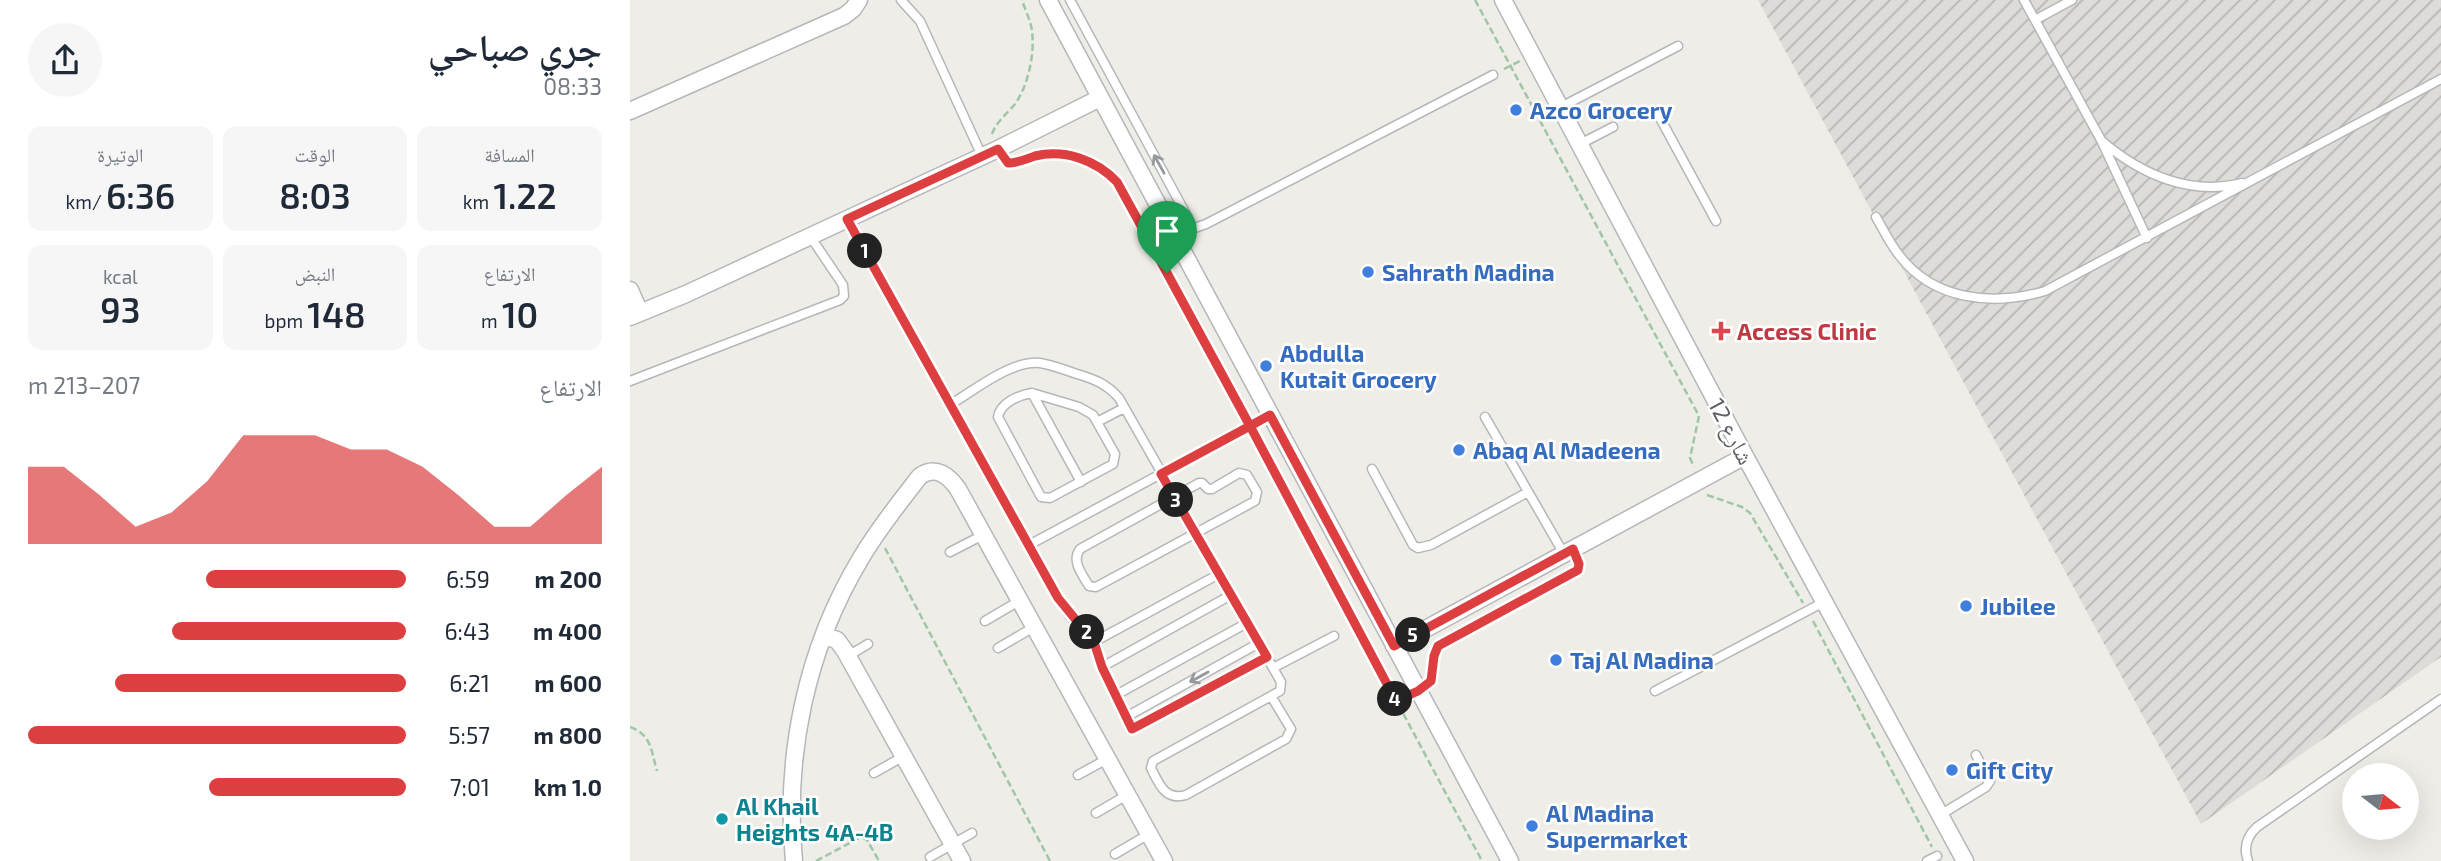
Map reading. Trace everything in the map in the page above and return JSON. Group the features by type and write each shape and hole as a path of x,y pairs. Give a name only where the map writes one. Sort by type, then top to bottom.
{"street":[{"path":"630,111 844,16 859,0"},
{"path":"1048,0 1510,861"},
{"name":"شارع 12","path":"1503,0 1745,456 1965,861"},
{"path":"630,290 635,315 990,153 1100,98"},
{"path":"1394,646 1745,456"},
{"path":"794,861 791,808 793,757 807,685 824,636 848,581 877,532 920,476 936,471 945,474 952,481 1164,861"},
{"path":"824,636 836,640 848,656 962,861"}],"lane":[{"path":"901,0 920,21 990,153"},
{"path":"1070,0 1187,216 1189,230 1181,248"},
{"path":"2024,0 2101,140 2147,238"},
{"path":"2035,20 2072,0"},
{"path":"1561,107 1678,46"},
{"path":"1189,230 1206,224 1493,75"},
{"path":"1876,217 1899,256 1918,274 1941,288 1966,297 2019,299 2045,292 2441,79"},
{"path":"1638,115 1652,112 1660,118 1716,221"},
{"path":"1580,144 1613,127"},
{"path":"2101,140 2134,165 2172,182 2199,187 2227,187 2254,180"},
{"path":"847,219 1064,607 1094,642 1102,667 1132,728 1135,729 1267,657"},
{"path":"630,381 840,300 844,296 844,285 810,236"},
{"path":"951,404 1012,368 1039,363 1103,383 1112,390 1267,657 1282,688 1153,761 1151,768 1161,789 1172,796 1186,794 1286,739 1291,729 1271,696"},
{"path":"1032,393 1081,482"},
{"path":"1032,393 1079,407 1093,415 1115,454 1110,467 1050,498 1039,495 998,417 1003,406 1032,393"},
{"path":"1097,422 1124,408"},
{"path":"1029,545 1270,415"},
{"path":"1485,417 1528,492 1569,552"},
{"path":"1372,469 1409,539 1418,548 1431,545 1528,492"},
{"path":"1242,473 1247,475 1257,492 1255,501 1096,587 1087,584 1076,561 1080,549 1174,497 1200,483 1212,489 1242,473"},
{"path":"950,552 983,535"},
{"path":"1094,642 1219,574"},
{"path":"1102,667 1231,594"},
{"path":"985,621 1019,601"},
{"path":"1655,691 1824,601"},
{"path":"1116,695 1247,623"},
{"path":"998,648 1034,627"},
{"path":"1273,668 1334,636"},
{"path":"1126,717 1259,643"},
{"path":"848,656 868,644"},
{"path":"2248,861 2246,845 2252,832 2441,699"},
{"path":"1940,815 1986,787 1990,781 1976,755"},
{"path":"874,773 904,756"},
{"path":"1078,775 1107,759"},
{"path":"1096,813 1127,795"},
{"path":"930,857 972,833"},
{"path":"1115,854 1149,834"},
{"path":"1927,861 1937,856"}],"path":[{"path":"1022,0 1032,29 1032,52 1024,87 1016,102 994,128 990,153 1008,163 1045,155 1070,156 1088,161 1108,172 1117,182 1482,861"},
{"path":"1475,0 1699,416 1690,458 1705,494 1742,507 1750,513 1807,611 1937,856"},
{"path":"1493,75 1532,55"},
{"path":"877,532 1050,861"},
{"path":"1418,691 1431,681 1438,646 1578,570 1579,564 1569,552"},
{"path":"630,727 639,730 646,737 657,771"},
{"path":"816,861 861,837 867,840 879,861"}],"shaded area":[{"path":"1758,0 2441,0 2441,657 2201,824"}],"place":[{"name":"Azco Grocery","path":"1516,110"},
{"name":"Sahrath Madina","path":"1368,272"},
{"name":"Access Clinic","path":"1721,331"},
{"name":"Abdulla Kutait Grocery","path":"1266,366"},
{"name":"Abaq Al Madeena","path":"1459,450"},
{"name":"Jubilee","path":"1966,606"},
{"name":"Taj Al Madina","path":"1556,660"},
{"name":"Gift City","path":"1952,770"},
{"name":"Al Khail Heights 4A-4B","path":"722,819"},
{"name":"Al Madina Supermarket","path":"1532,826"}],"route":[{"path":"1167,273 1117,182 1108,172 1088,161 1070,156 1054,154 1008,163 998,149 847,219 1058,598 1094,642 1102,667 1132,729 1267,657 1161,474 1250,426 1396,701 1418,691 1431,681 1438,646 1580,568 1573,549 1394,646 1270,415 1250,426 1167,273"}]}
